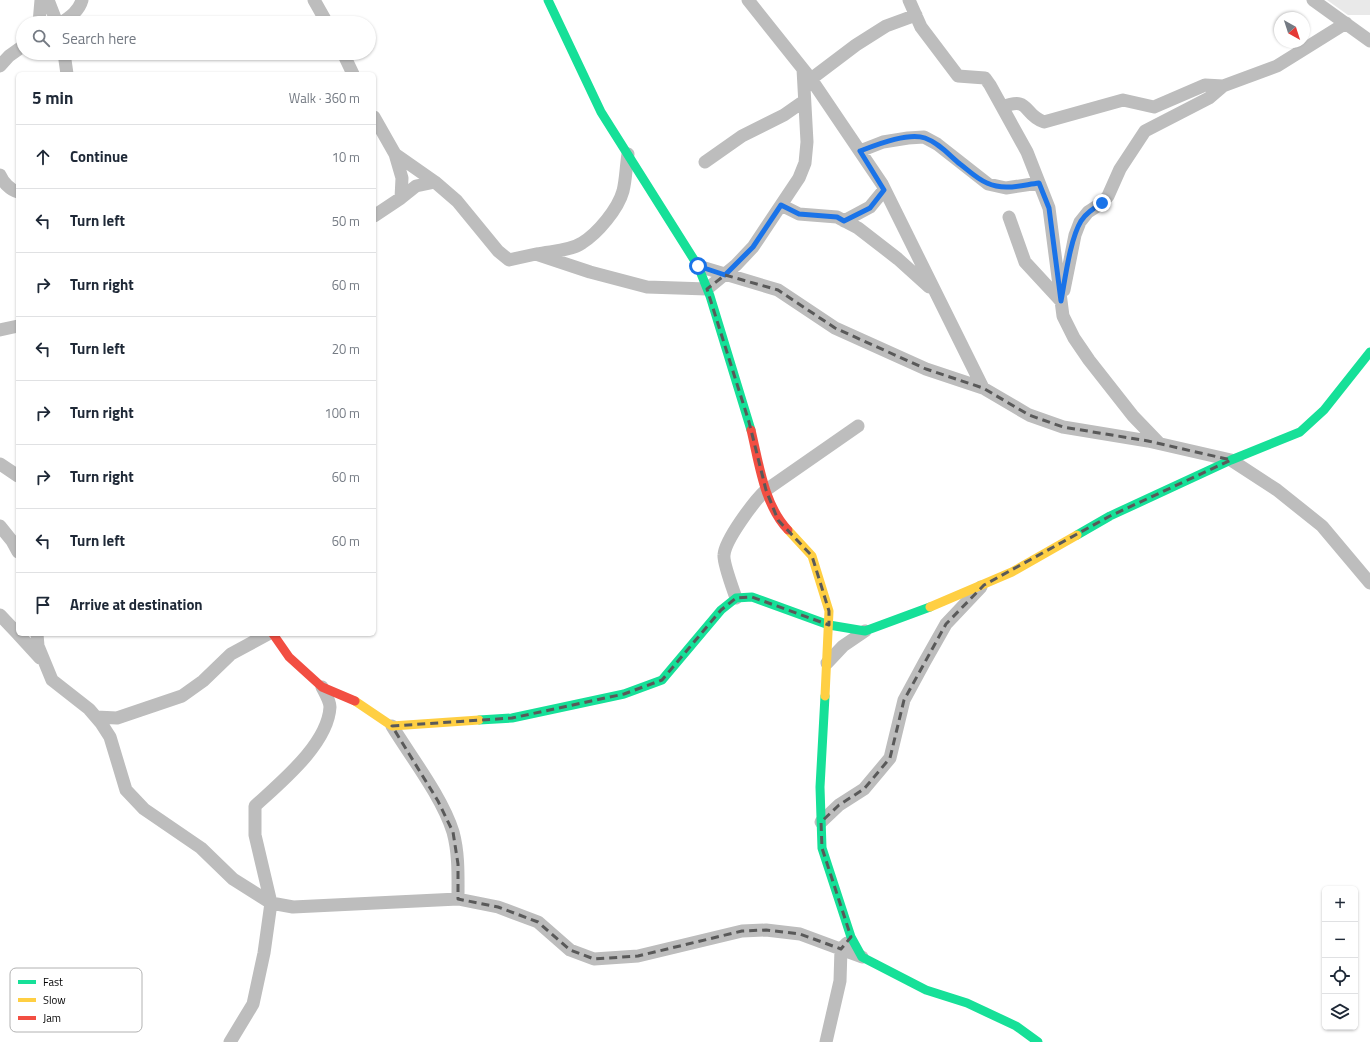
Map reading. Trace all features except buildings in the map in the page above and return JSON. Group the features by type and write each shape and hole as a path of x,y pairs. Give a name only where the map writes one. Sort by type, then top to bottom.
{"street":[{"path":"40,16 41,0"},
{"path":"48,0 54,16"},
{"path":"72,16 80,6 82,0"},
{"path":"314,0 323,16"},
{"path":"548,0 601,112 698,266 708,289 749,422 766,490 778,520 812,556 829,611 820,787 822,848 851,937 862,956"},
{"path":"748,0 807,74 860,151 884,190 983,388"},
{"path":"909,0 930,40 958,76 985,78 1002,107 1027,152 1049,208 1063,316 1074,338 1133,416 1159,444"},
{"path":"1313,0 1370,41"},
{"path":"807,74 886,26 916,14"},
{"path":"1061,301 1075,235 1080,222 1088,212 1102,203 1108,196 1120,169 1145,131 1209,98 1223,86 1277,66 1346,23"},
{"path":"0,66 16,51"},
{"path":"65,60 67,72"},
{"path":"347,60 352,72"},
{"path":"536,254 590,272 647,287 708,289 725,275 753,247 799,178 805,163 807,142 804,101 807,74"},
{"path":"1002,107 1014,102 1021,103 1037,120 1044,122 1123,100 1154,107 1205,85 1223,86"},
{"path":"705,162 742,136 784,115 804,101"},
{"path":"376,121 395,154 402,178 401,198"},
{"path":"860,151 883,142 908,138 924,138 937,144 972,174 988,184 1006,188 1039,183"},
{"path":"395,154 436,182 457,201 498,251 509,260 569,248 582,243 615,209 623,191 628,154"},
{"path":"0,175 3,182 16,191"},
{"path":"376,215 416,186 436,182"},
{"path":"844,221 870,208 884,190"},
{"path":"781,205 799,214 837,217 858,228 898,259 935,292"},
{"path":"1009,217 1025,262 1061,301"},
{"path":"698,266 778,290 835,328 926,369 983,388 1029,415 1062,427 1159,444 1231,460 1277,490 1322,526 1370,583"},
{"path":"0,330 16,326"},
{"path":"827,663 843,646 865,631 909,616 984,585 1012,572 1110,516 1231,460 1300,432 1324,410 1370,352"},
{"path":"736,598 724,556 732,536 754,502 766,490 858,426"},
{"path":"0,464 16,475"},
{"path":"0,526 16,548"},
{"path":"821,822 838,805 864,789 890,758 904,700 924,663 946,624 984,585"},
{"path":"392,726 512,718 624,694 662,680 721,610 736,598 752,597 828,625 865,631"},
{"path":"0,614 16,632"},
{"path":"20,636 45,663"},
{"path":"37,636 38,646 52,680 89,709 110,737 126,790 144,808 201,848 233,879 271,903 293,907 458,899 498,907 538,922 570,950 594,959 638,956 742,931 766,930 800,934 862,956 926,990 967,1003 1016,1026 1038,1042"},
{"path":"96,717 117,718 182,696 203,681 231,654 264,636"},
{"path":"275,636 289,657 322,687 360,703 392,726 438,801 453,832 458,864 458,899"},
{"path":"230,1042 253,1004 264,953 271,903 255,835 255,806 305,757 325,729 330,706 322,687"},
{"path":"826,1042 840,982 842,949 851,937"}],"highlighted area":[{"path":"725,275 778,290 835,328 926,369 983,388 1029,415 1063,427 1148,441 1231,460 1110,516 984,585 946,624 924,663 904,700 890,758 864,789 839,805 821,822 822,848 851,937 841,949 800,934 766,930 742,931 638,956 594,959 570,950 538,922 498,907 458,899 458,864 453,832 438,801 392,726 512,718 624,694 662,680 721,610 736,598 752,597 829,625 829,611 812,556 778,520 766,490 749,422 707,289"}],"shaded area":[{"path":"1327,0 1370,0 1370,15 1348,15"}],"traffic: fast":[{"path":"548,0 601,112 698,266 710,296 751,430"},
{"path":"1077,535 1110,516 1231,460 1300,432 1324,410 1370,352"},
{"path":"479,720 512,718 624,694 662,680 721,610 736,598 752,597 829,625 865,631 930,607"},
{"path":"825,696 820,787 822,848 851,937 862,957 926,990 967,1003 1016,1026 1038,1042"}],"traffic: slow":[{"path":"788,530 812,556 829,611 825,696"},
{"path":"930,607 1012,572 1077,535"},
{"path":"355,701 392,726 479,720"}],"traffic: jam":[{"path":"751,430 760,470 768,496 780,520 788,530"},
{"path":"274,636 289,657 322,687 355,701"}],"route":[{"path":"698,266 725,275 753,247 781,205 799,214 837,217 844,221 870,208 884,190 882,184 860,151 883,142 908,138 924,138 937,144 972,174 988,184 1006,188 1039,183 1049,208 1061,301 1075,235 1080,222 1088,212 1102,203"}]}
